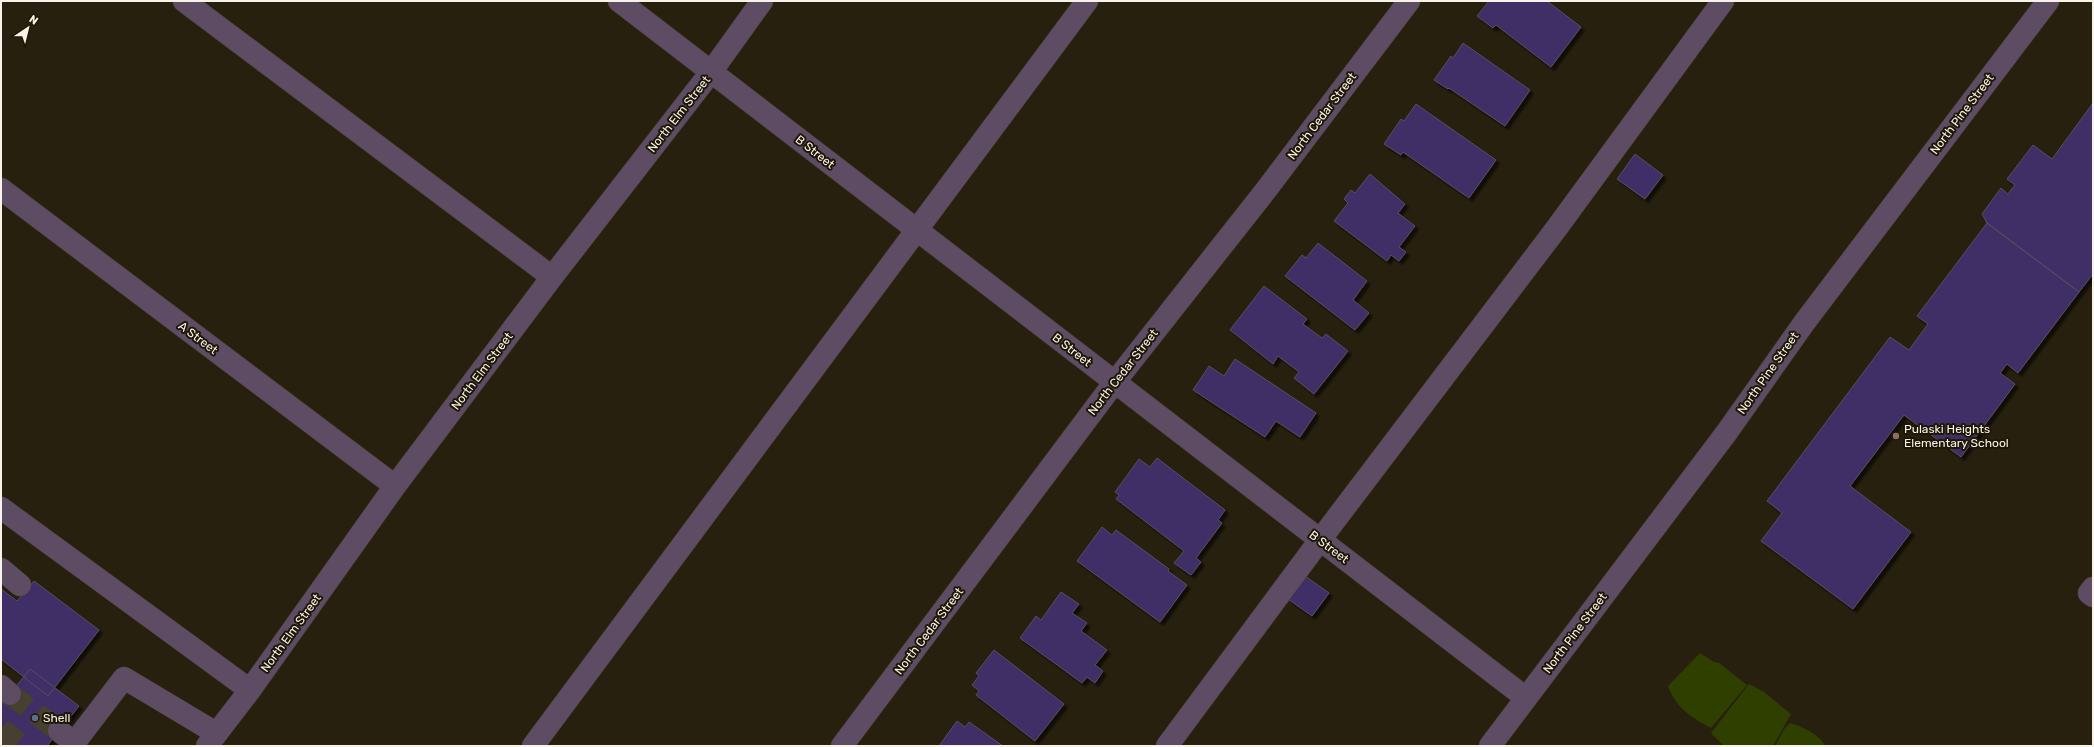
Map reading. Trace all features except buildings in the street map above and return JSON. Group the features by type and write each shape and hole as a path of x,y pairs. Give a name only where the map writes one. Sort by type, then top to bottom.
{"street":[{"path":"184,1 552,277"},
{"name":"B Street","path":"619,1 916,231 1526,698"},
{"name":"North Elm Street","path":"212,740 250,690 395,486 552,277 712,72 762,1"},
{"path":"533,746 1087,1"},
{"name":"North Cedar Street","path":"842,746 1114,383 1271,183 1409,1"},
{"path":"1167,746 1320,540 1556,229 1723,1"},
{"name":"North Pine Street","path":"1490,746 1727,432 1841,273 2048,1"},
{"name":"A Street","path":"1,190 395,486"},
{"path":"1,508 250,690"},
{"path":"1,569 20,585"},
{"path":"2093,588 2089,593 2093,596"},
{"path":"69,740 124,678 212,740"}],"green space":[{"path":"1700,653 1714,662 1719,663 1747,685 1711,728 1685,711 1675,700 1668,686"},
{"path":"1749,684 1764,692 1791,714 1773,746 1724,746 1711,733"},
{"path":"1790,723 1800,726 1815,735 1823,742 1825,746 1775,746 1785,728"}],"tunnel":[{"path":"10,694 59,731"},
{"path":"1,729 22,746"}],"place":[{"name":"Pulaski Heights Elementary School","path":"1896,436"},
{"name":"Shell","path":"35,718"}]}
